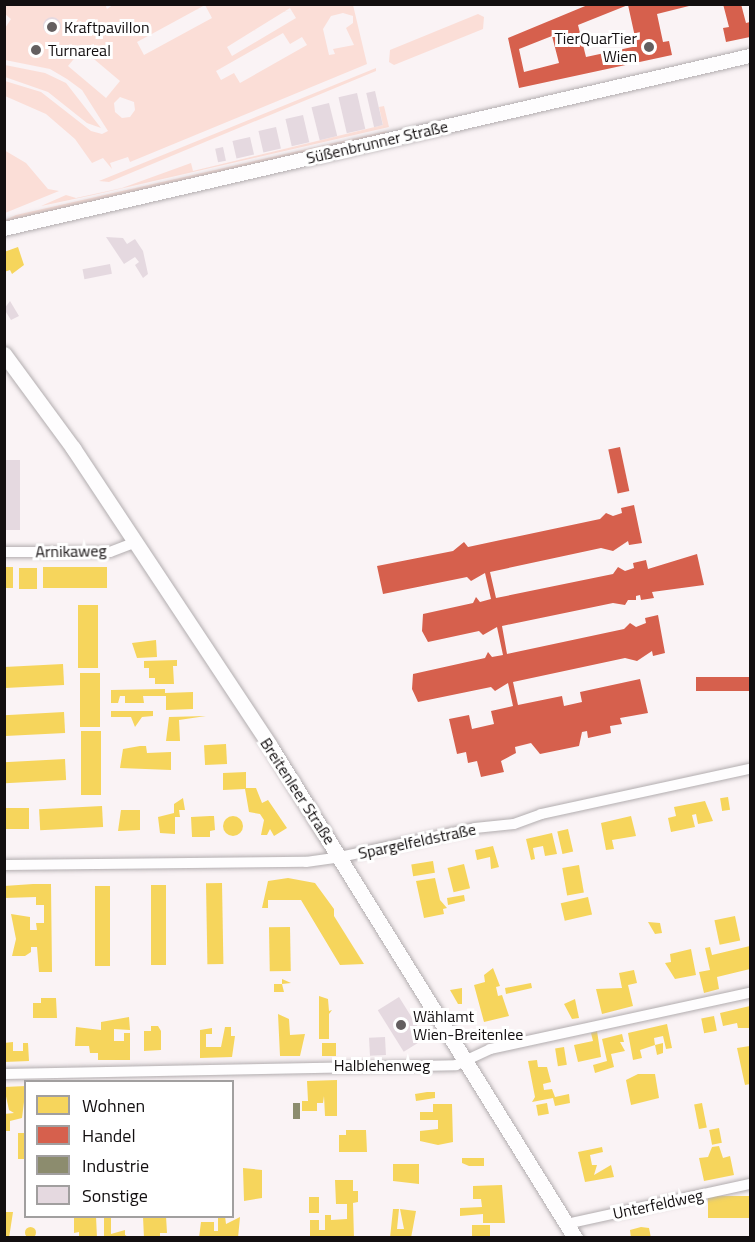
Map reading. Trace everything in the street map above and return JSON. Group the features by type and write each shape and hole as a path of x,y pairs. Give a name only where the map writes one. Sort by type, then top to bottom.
{"main road":[{"name":"Breitenleer Straße","path":"4,354 73,448 136,542 340,857 467,1059 575,1238"}],"street":[{"name":"Süßenbrunner Straße","path":"4,229 750,56"},
{"name":"Arnikaweg","path":"4,552 110,552 136,542"},
{"name":"Spargelfeldstraße","path":"4,865 306,862 340,857 475,828 514,825 542,814 750,769"},
{"name":"Halblehenweg","path":"4,1074 456,1065 490,1049 750,993"},
{"name":"Unterfeldweg","path":"566,1224 750,1184"}],"shaded area":[{"path":"5,4 105,4 107,9 114,4 353,5 367,64 130,162 128,157 110,163 112,169 103,158 92,163 75,139 46,114 5,96 5,81 41,92 91,131 102,134 108,131 82,90 67,79 50,69 5,60 5,28 11,19 5,14","holes":["205,5 212,18 144,55 137,42","290,8 296,18 232,56 227,47","343,13 353,16 353,23 346,28 354,45 333,49 335,54 329,55 323,29 331,16","283,33 290,44 302,37 307,45 240,83 234,73 221,80 216,71","82,49 120,81 106,98 68,66","120,97 134,102 135,110 130,117 122,118 115,112 114,103"]},
{"path":"478,14 484,17 483,29 394,65 389,62 390,50"},
{"path":"5,65 45,73 66,83 101,128 87,123 48,92 5,77"},
{"path":"376,68 376,71 109,182 99,181"},
{"path":"384,106 389,127 93,195 41,206 66,195 76,198 122,188 191,163 193,171 383,125 379,107"},
{"path":"387,131 383,136 5,225 5,220 16,215"},
{"path":"4,150 26,163 48,189 59,191 5,213"}],"building: Wohnen":[{"path":"18,247 24,265 12,274 10,270 4,272 4,252"},
{"path":"4,567 13,567 13,588 4,588"},
{"path":"43,567 107,567 107,588 43,588"},
{"path":"19,568 37,568 37,589 19,589"},
{"path":"78,605 98,605 98,668 78,668"},
{"path":"156,640 157,657 137,658 132,643"},
{"path":"177,660 177,666 173,666 174,684 155,684 155,678 149,678 149,668 144,668 144,661"},
{"path":"63,664 64,685 5,688 4,667"},
{"path":"80,673 100,673 100,727 80,727"},
{"path":"165,689 165,693 193,692 193,709 166,710 166,696 143,696 144,703 125,703 125,696 120,696 118,703 111,703 111,690"},
{"path":"111,711 153,711 153,716 142,717 135,727 131,717 111,717"},
{"path":"64,712 65,733 5,736 4,715"},
{"path":"206,716 179,720 180,741 166,741 169,717"},
{"path":"81,731 101,731 101,795 81,795"},
{"path":"226,744 227,764 205,765 204,745"},
{"path":"146,746 147,753 171,752 171,770 120,768 123,749"},
{"path":"65,759 66,780 5,783 4,762"},
{"path":"246,772 246,788 256,788 262,803 268,800 287,828 274,836 270,829 267,835 261,835 264,820 260,814 249,812 245,789 223,790 223,773"},
{"path":"728,797 730,810 722,811 720,798"},
{"path":"183,798 185,810 179,810 180,817 175,817 175,834 160,833 158,817 174,813 174,804"},
{"path":"705,801 713,821 698,824 696,814 692,815 695,827 671,832 668,818 676,816 674,807"},
{"path":"102,806 103,827 40,830 39,809"},
{"path":"4,808 29,808 29,829 4,829"},
{"path":"121,810 140,810 140,830 118,831"},
{"path":"214,816 215,830 210,831 210,837 192,837 191,817"},
{"path":"233,816 240,819 243,826 240,833 233,836 226,833 223,826 226,819"},
{"path":"631,816 636,836 612,840 614,849 606,850 601,823"},
{"path":"568,829 573,851 562,854 557,831"},
{"path":"552,833 557,854 545,856 543,846 533,848 535,859 531,860 526,839"},
{"path":"493,846 499,867 491,869 490,857 477,860 475,850"},
{"path":"433,861 435,873 413,876 411,864"},
{"path":"464,864 470,888 454,892 448,868"},
{"path":"579,865 584,893 567,896 562,868"},
{"path":"288,878 315,883 334,909 334,916 364,964 340,965 301,900 268,900 268,908 262,908 268,881"},
{"path":"435,878 440,900 447,908 443,909 444,914 424,918 416,881"},
{"path":"206,883 222,883 223,964 207,964"},
{"path":"51,884 52,972 39,972 37,947 31,947 31,952 25,956 12,956 16,939 11,914 30,917 30,930 37,930 36,923 44,923 44,905 36,905 36,897 4,898 4,886"},
{"path":"151,885 166,885 166,965 151,965"},
{"path":"95,886 110,886 110,966 95,966"},
{"path":"464,895 465,901 448,905 447,898"},
{"path":"588,897 592,915 565,921 561,903"},
{"path":"735,916 740,940 720,945 714,920"},
{"path":"648,922 660,923 662,933 655,934"},
{"path":"269,927 290,927 291,971 270,971"},
{"path":"750,946 750,969 717,977 719,989 704,993 699,972 710,970 705,948 710,947 712,955"},
{"path":"691,949 696,975 675,979 665,963 671,962 670,954"},
{"path":"493,968 500,986 496,987 498,996 502,995 509,1016 484,1022 474,985 485,982 484,975"},
{"path":"634,970 637,983 628,985 633,1006 602,1014 596,989 622,988 619,973"},
{"path":"531,983 532,988 506,994 505,988"},
{"path":"274,984 282,984 284,992 274,992"},
{"path":"462,988 462,1004 458,1004 450,990"},
{"path":"319,996 328,999 329,1011 332,1010 329,1014 329,1039 319,1039"},
{"path":"41,998 56,998 57,1018 33,1018 33,1003 41,1003"},
{"path":"575,999 579,1018 572,1019 564,1004"},
{"path":"750,1006 750,1028 738,1028 737,1023 723,1026 720,1013"},
{"path":"278,1014 289,1019 290,1035 305,1034 300,1056 280,1056"},
{"path":"714,1016 717,1031 704,1033 701,1018"},
{"path":"129,1017 130,1030 114,1029 114,1041 124,1041 124,1033 130,1033 130,1060 98,1060 98,1053 90,1053 89,1046 75,1046 76,1027 101,1030 101,1022"},
{"path":"667,1024 672,1048 666,1049 663,1036 654,1038 655,1045 640,1050 642,1058 633,1060 628,1033"},
{"path":"151,1026 158,1026 161,1031 161,1050 144,1051 144,1031 151,1031"},
{"path":"225,1027 231,1027 231,1036 235,1036 232,1057 200,1058 200,1030 212,1028 212,1034 206,1034 206,1047 221,1047"},
{"path":"597,1031 601,1057 578,1062 574,1045 593,1041 591,1033"},
{"path":"622,1034 624,1042 620,1042 625,1051 611,1054 614,1067 595,1073 593,1065 607,1061 602,1039"},
{"path":"13,1042 13,1051 23,1051 23,1043 28,1043 29,1061 4,1062 4,1043"},
{"path":"322,1043 336,1043 336,1056 322,1056"},
{"path":"663,1043 663,1053 657,1055 655,1045"},
{"path":"750,1046 750,1084 745,1085 737,1048"},
{"path":"564,1047 567,1065 558,1066 555,1048"},
{"path":"537,1060 538,1067 547,1067 551,1082 543,1084 544,1090 552,1089 555,1097 569,1094 570,1103 555,1106 553,1098 532,1102 535,1097 528,1061"},
{"path":"638,1074 655,1074 659,1098 631,1105 626,1080"},
{"path":"337,1080 337,1116 325,1116 324,1096 323,1103 317,1103 317,1111 302,1111 302,1101 308,1101 307,1081"},
{"path":"24,1086 22,1118 10,1121 10,1131 4,1131 4,1114 14,1113 9,1110 4,1087"},
{"path":"435,1092 435,1098 416,1101 415,1094"},
{"path":"547,1103 549,1114 538,1116 536,1105"},
{"path":"702,1103 707,1128 699,1129 694,1105"},
{"path":"433,1104 452,1104 453,1142 438,1145 420,1141 420,1131 438,1129 438,1120 420,1120 420,1112 433,1112"},
{"path":"719,1128 722,1143 712,1145 709,1130"},
{"path":"346,1130 366,1130 367,1152 339,1152 339,1135 346,1135"},
{"path":"18,1133 24,1133 24,1159 18,1159"},
{"path":"719,1146 723,1158 730,1156 734,1175 704,1181 699,1158 708,1157 712,1147"},
{"path":"602,1147 603,1152 590,1155 592,1165 597,1165 594,1175 611,1165 614,1177 585,1182 578,1152"},
{"path":"462,1158 484,1158 484,1166 469,1166 462,1163"},
{"path":"393,1164 419,1164 419,1184 393,1181"},
{"path":"243,1168 262,1170 262,1198 244,1201"},
{"path":"335,1180 353,1180 353,1191 358,1191 358,1202 353,1203 354,1238 310,1238 310,1220 319,1220 319,1230 325,1230 325,1215 331,1215 331,1220 347,1219 347,1204 336,1204"},
{"path":"502,1185 505,1223 483,1223 483,1214 460,1216 460,1208 482,1207 481,1199 473,1199 473,1186"},
{"path":"708,1196 750,1196 750,1218 708,1218"},
{"path":"309,1197 319,1197 319,1213 309,1213"},
{"path":"393,1209 399,1209 397,1229 404,1229 400,1209 416,1211 411,1238 390,1238"},
{"path":"4,1212 13,1212 9,1238 4,1238"},
{"path":"240,1217 238,1238 199,1238 201,1222 214,1222 214,1231 218,1231 218,1218 225,1218 226,1224"},
{"path":"74,1218 96,1218 97,1238 79,1238 79,1232 74,1233"},
{"path":"104,1218 111,1218 111,1234 125,1230 125,1235 130,1238 104,1238"},
{"path":"143,1218 166,1218 167,1233 160,1233 160,1238 144,1238"},
{"path":"472,1225 490,1225 490,1238 472,1238"},
{"path":"30,1226 36,1232 30,1238 24,1232"},
{"path":"641,1227 649,1228 651,1238 631,1238 630,1230"}],"building: Handel":[{"name":"TierQuarTier Wien","path":"590,4 693,5 657,14 663,42 669,41 672,55 519,88 508,38","holes":["628,5 637,46 586,57 578,25","552,36 559,63 524,72 519,49"]},
{"path":"723,4 741,4 746,23 750,22 750,37 726,42 723,28 729,27"},
{"path":"620,447 629,491 618,494 608,449"},
{"path":"634,505 642,543 629,545 628,541 613,551 601,548 490,572 496,598 613,574 618,567 625,571 634,568 633,563 646,560 648,569 697,554 704,585 652,592 654,598 641,600 640,595 636,596 636,600 628,600 625,605 613,603 502,626 507,654 624,629 630,623 636,627 646,623 645,618 658,615 665,653 653,656 652,651 637,661 625,658 513,682 518,705 562,696 564,706 582,702 580,692 640,679 648,713 620,718 622,724 610,726 611,733 588,738 587,731 582,732 579,746 540,754 531,743 515,747 516,753 501,761 504,772 481,777 477,761 468,763 466,752 457,754 449,719 469,715 472,729 494,724 491,711 513,706 508,683 495,691 491,687 418,702 412,689 413,674 485,658 488,652 492,657 503,655 497,627 483,635 479,631 428,642 422,631 423,614 473,603 476,597 480,602 491,599 485,573 471,581 467,577 383,594 377,566 453,551 464,542 468,547 600,519 606,513 613,516 622,513 621,508"},
{"path":"696,677 750,677 750,691 696,691"}],"building: Industrie":[{"path":"293,1103 300,1103 300,1119 293,1119"}],"building: Sonstige":[{"name":"Kraftpavillon","path":"52,17 58,20 61,26 58,32 52,35 46,32 43,26 46,20"},
{"path":"375,91 383,125 374,127 366,93"},
{"path":"357,93 365,129 347,133 338,97"},
{"path":"329,103 337,136 320,140 312,107"},
{"path":"303,115 309,142 292,146 285,119"},
{"path":"276,127 281,148 263,152 258,131"},
{"path":"250,137 254,155 237,159 232,141"},
{"path":"223,147 226,161 218,162 215,149"},
{"path":"106,237 123,238 127,244 135,239 143,251 148,274 143,278 135,265 139,262 135,257 124,264"},
{"path":"110,264 112,274 84,279 83,269"},
{"path":"10,301 19,316 11,320 4,309"},
{"path":"4,460 20,460 20,530 4,530"},
{"name":"Wählamt Wien-Breitenlee","path":"399,997 425,1039 404,1052 378,1010"},
{"path":"385,1037 386,1055 370,1056 369,1038"}],"place":[{"name":"Kraftpavillon","path":"52,27"},
{"name":"TierQuarTier Wien","path":"649,47"},
{"name":"Turnareal","path":"36,50"},
{"name":"Wählamt Wien-Breitenlee","path":"401,1025"}]}
